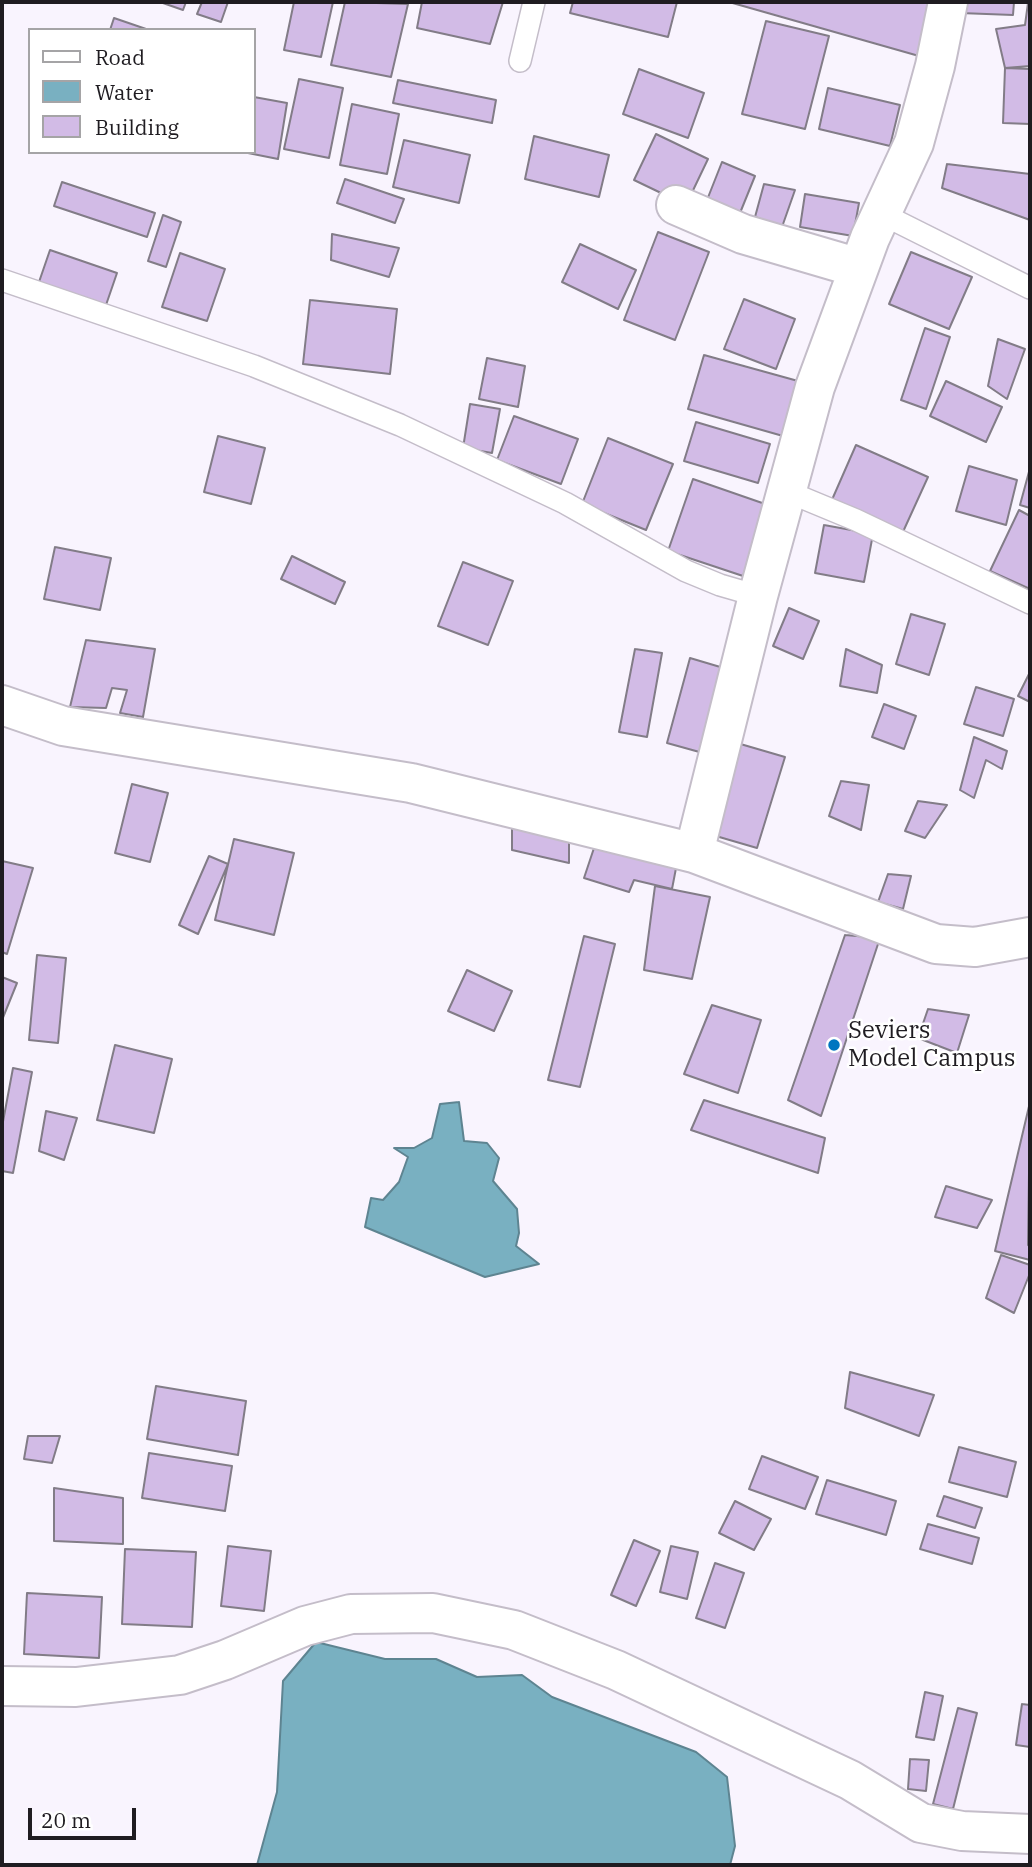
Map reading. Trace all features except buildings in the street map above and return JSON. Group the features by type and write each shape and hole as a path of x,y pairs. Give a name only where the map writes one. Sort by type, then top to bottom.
{"street":[{"path":"694,853 758,596 815,387 859,268 914,143 935,66 947,2"},
{"path":"676,205 743,234 859,268"},
{"path":"2,705 63,726 411,783 694,853 936,944 975,947 1030,937"},
{"path":"2,1686 76,1687 180,1675 225,1660 305,1626 351,1614 433,1613 514,1630 616,1671 850,1780 921,1822 962,1831 1030,1835"}],"lane":[{"path":"520,61 534,2"},
{"path":"882,214 1030,288"},
{"path":"2,280 254,366 400,425 565,503 685,571 758,596"},
{"path":"786,491 856,520 1030,603"}],"water":[{"path":"459,1102 464,1141 487,1143 499,1158 493,1181 517,1209 519,1233 516,1246 539,1264 485,1277 365,1227 371,1198 383,1200 399,1182 408,1157 394,1148 414,1148 432,1138 440,1104"},
{"path":"316,1642 385,1659 436,1659 477,1677 522,1675 552,1697 696,1752 727,1777 735,1846 730,1865 257,1865 277,1792 283,1681"}],"place":[{"name":"Seviers Model Campus","path":"834,1045"}]}
